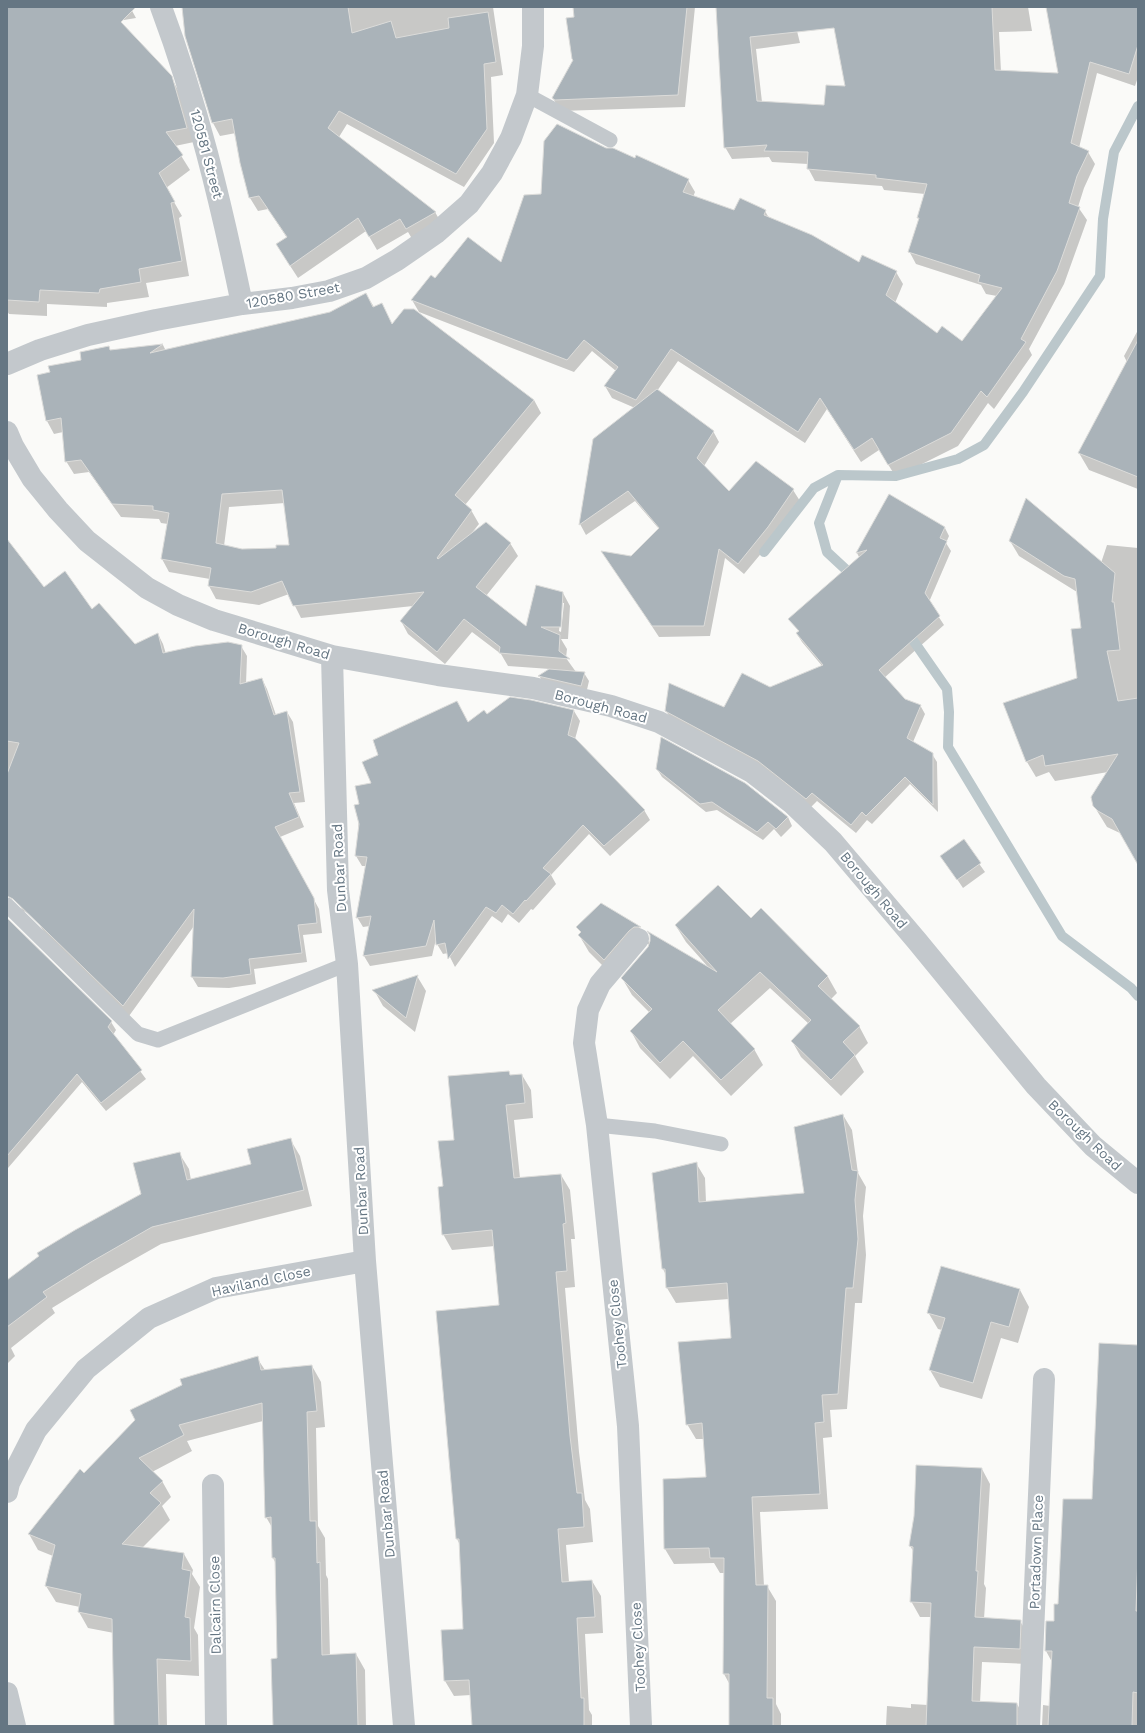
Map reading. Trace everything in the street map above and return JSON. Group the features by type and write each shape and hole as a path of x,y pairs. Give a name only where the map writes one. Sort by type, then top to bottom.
{"street":[{"name":"120581 Street","path":"160,7 192,99 224,217 242,304"},
{"name":"120580 Street","path":"7,364 40,350 88,336 156,320 242,304 292,298 329,291 366,278 397,260 436,233 469,204 492,173 511,138 527,95 533,46 533,7"},
{"name":"Borough Road","path":"7,432 13,446 32,478 58,510 87,541 147,588 178,605 214,620 332,656 438,675 533,688 610,706 659,722 752,772 792,803 833,842 917,941 1036,1086 1093,1146 1138,1183"},
{"name":"Dunbar Road","path":"332,656 338,890 347,964 365,1261 404,1726"},
{"name":"Toohey Close","path":"638,939 600,984 588,1010 584,1043 597,1126 628,1426 641,1726"},
{"name":"Haviland Close","path":"7,1492 9,1483 41,1424 86,1369 149,1318 216,1288 365,1261"},
{"name":"Portadown Place","path":"1029,1726 1044,1378"},
{"name":"Dalcairn Close","path":"213,1485 216,1726"},
{"path":"7,1693 14,1726"}],"lane":[{"path":"527,95 610,140"},
{"path":"7,905 138,1034 158,1040 347,964"},
{"path":"597,1126 655,1131 721,1144"}],"building":[{"path":"7,7 136,7 121,22 172,76 187,128 166,132 183,155 159,173 175,202 171,203 182,261 139,269 141,282 100,289 99,293 40,290 39,302 7,300"},
{"path":"182,7 348,7 352,33 391,21 396,38 449,28 448,18 488,12 496,62 484,64 487,129 456,174 339,111 328,128 436,212 406,229 400,219 369,237 358,218 290,266 276,244 287,237 259,196 249,198 240,163 232,119 212,123 185,36"},
{"path":"573,7 687,7 678,95 555,100 552,98 573,60 566,18 574,17"},
{"path":"716,7 992,7 995,70 1058,73 1046,7 1138,7 1138,45 1129,74 1090,62 1071,143 1089,151 1077,176 1069,203 1080,207 1057,271 1021,339 1026,342 987,397 981,391 951,433 888,465 872,438 854,450 820,398 798,432 671,349 636,400 604,386 618,367 584,340 567,360 411,300 431,275 435,278 468,237 501,262 524,195 541,194 544,141 557,124 606,148 613,148 635,158 636,155 689,179 683,192 734,210 740,198 766,210 764,215 812,235 859,262 862,255 897,271 886,295 937,333 942,326 962,341 1002,288 978,282 980,275 908,252 919,218 917,218 927,184 876,178 876,175 807,169 808,152 764,151 767,145 724,148","holes":["834,28 845,86 826,85 824,105 757,101 750,37"]},
{"path":"366,293 373,307 382,303 392,324 404,309 414,309 534,400 455,495 472,510 437,558 438,559 486,522 511,543 476,587 526,626 536,585 563,592 561,627 541,627 560,635 559,651 570,659 499,653 500,647 464,619 437,652 400,621 424,592 293,606 282,581 251,592 208,586 211,568 161,559 169,513 153,510 153,506 112,504 81,460 65,462 61,418 46,421 37,375 50,372 48,366 81,360 80,352 109,346 110,350 163,344 150,353 330,312","holes":["282,490 289,545 276,545 276,548 242,549 216,543 222,494"]},
{"path":"1138,340 1138,477 1078,453"},
{"path":"657,389 714,431 697,458 729,491 756,461 794,489 768,527 738,564 719,549 704,626 652,626 601,551 631,556 659,528 628,491 579,525 593,439"},
{"path":"889,494 945,527 940,538 947,541 925,593 940,616 879,670 905,699 921,705 907,738 933,753 933,805 905,777 866,816 862,812 851,825 812,793 806,799 758,761 665,711 669,683 724,707 742,673 770,687 823,665 796,633 799,631 788,619 867,550 856,553"},
{"path":"1026,498 1115,573 1112,602 1114,602 1120,650 1107,651 1118,701 1138,698 1138,865 1112,819 1098,811 1093,806 1091,797 1118,754 1045,766 1043,755 1026,762 1003,703 1077,678 1071,629 1081,628 1075,579 1064,576 1009,541"},
{"path":"7,539 44,587 65,571 92,609 99,603 135,644 158,633 163,653 195,646 228,642 242,645 240,684 262,678 274,715 287,711 300,792 289,793 299,817 275,827 314,898 317,923 298,925 302,953 249,959 251,974 223,978 191,977 194,909 123,1006 13,899 7,896 7,774 19,743 7,741"},
{"path":"549,669 585,672 581,686 538,676"},
{"path":"510,697 531,700 574,710 568,735 575,738 645,810 604,846 583,825 543,868 551,874 513,914 502,905 496,913 486,907 448,959 445,943 436,945 434,920 426,946 363,956 371,916 356,918 367,857 355,856 359,824 354,805 359,804 355,786 371,783 362,762 378,755 373,740 457,701 468,722 484,710 487,714"},
{"path":"661,737 745,783 788,817 776,829 768,822 757,832 712,802 700,804 656,769"},
{"path":"964,839 981,863 957,880 940,856"},
{"path":"718,885 751,918 761,908 828,976 818,986 860,1026 843,1042 855,1055 831,1080 791,1041 811,1020 760,972 718,1010 755,1049 721,1080 683,1041 660,1063 630,1031 652,1009 621,978 648,947 650,935 647,931 717,972 675,925"},
{"path":"601,903 641,927 634,927 629,931 604,960 578,935 581,932 576,927"},
{"path":"7,918 112,1021 108,1027 142,1070 101,1103 77,1074 7,1156"},
{"path":"418,975 406,1018 372,990"},
{"path":"509,1071 510,1075 522,1074 525,1103 506,1105 514,1178 561,1174 566,1223 563,1224 567,1271 556,1272 570,1436 577,1493 582,1493 584,1527 558,1529 562,1582 592,1580 595,1617 577,1618 581,1698 584,1698 584,1726 472,1726 469,1680 444,1681 441,1630 463,1629 459,1539 456,1539 436,1311 499,1305 492,1230 442,1235 438,1187 443,1186 438,1141 454,1140 448,1076"},
{"path":"843,1114 852,1170 858,1171 855,1200 858,1239 853,1288 846,1288 838,1394 822,1395 824,1422 815,1423 820,1494 752,1497 756,1585 768,1585 767,1698 773,1698 773,1726 729,1726 729,1674 723,1674 724,1558 710,1558 709,1548 664,1549 663,1479 706,1477 702,1423 686,1425 678,1342 731,1338 727,1283 666,1288 665,1269 662,1269 652,1173 697,1162 699,1202 804,1193 794,1127"},
{"path":"291,1138 304,1190 152,1227 43,1292 47,1297 7,1327 7,1280 39,1256 37,1253 75,1230 141,1194 133,1163 180,1152 187,1180 251,1164 247,1149"},
{"path":"941,1266 1020,1289 1009,1327 991,1322 973,1383 929,1370 945,1318 927,1313"},
{"path":"1099,1343 1138,1345 1138,1554 1136,1611 1138,1611 1138,1693 1133,1692 1132,1726 1048,1726 1052,1651 1045,1651 1046,1621 1054,1621 1054,1604 1058,1604 1063,1499 1092,1499"},
{"path":"258,1356 261,1370 312,1365 317,1411 307,1412 310,1521 316,1521 317,1563 320,1562 322,1655 356,1653 358,1726 273,1726 271,1659 277,1658 275,1558 272,1558 271,1517 265,1518 262,1403 179,1425 184,1435 139,1458 163,1481 150,1493 161,1503 122,1544 184,1553 182,1569 191,1571 185,1617 190,1618 191,1661 157,1659 159,1726 114,1726 112,1619 78,1612 81,1594 45,1586 55,1545 28,1534 80,1469 84,1473 135,1420 130,1410 182,1385 180,1379"},
{"path":"916,1465 982,1468 975,1617 1021,1620 1020,1649 974,1647 972,1701 1017,1703 1017,1726 926,1726 931,1603 910,1602 913,1547 909,1546 914,1516"}],"waterway":[{"path":"855,578 827,552 819,523 838,475 896,476 958,459 984,445 1023,392 1100,276 1103,219 1114,152 1138,106"},
{"path":"764,552 814,488 838,475"},
{"path":"906,630 947,689 949,712 948,747 1062,936 1131,988 1138,996"}]}
